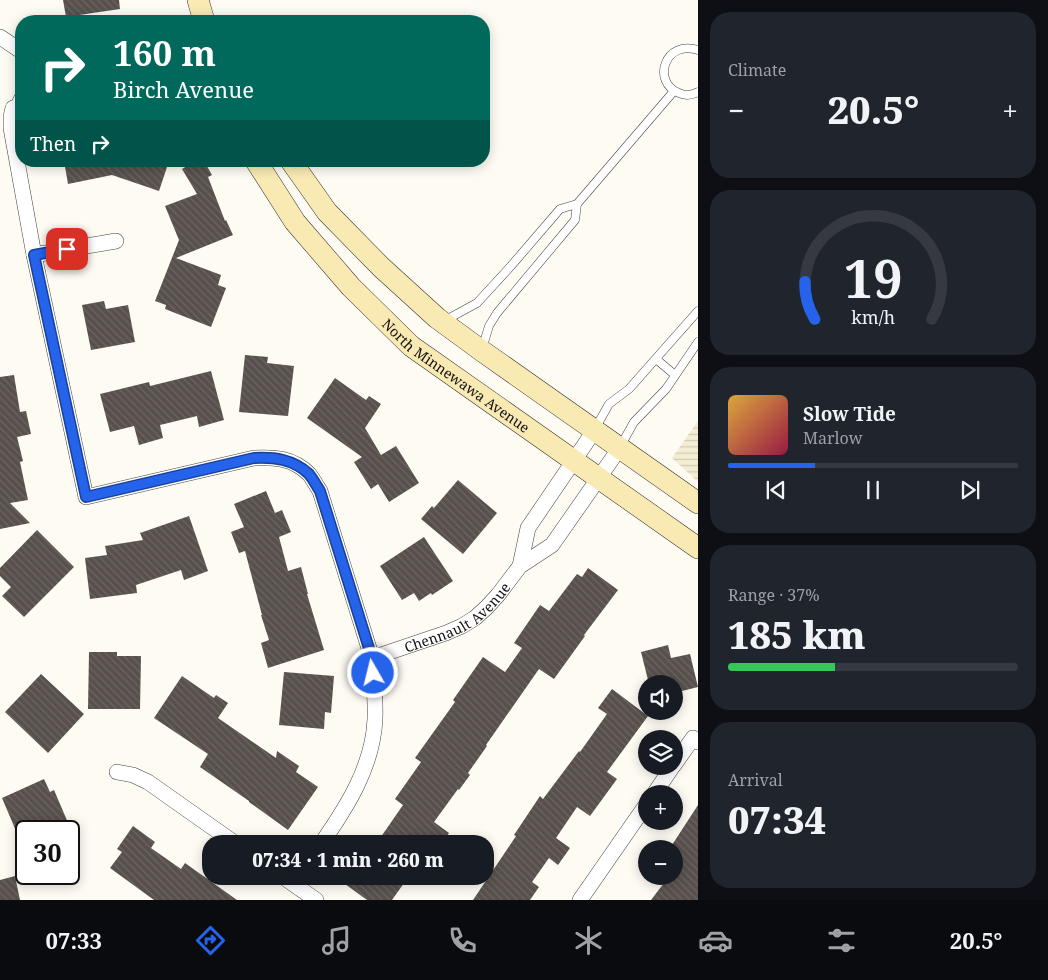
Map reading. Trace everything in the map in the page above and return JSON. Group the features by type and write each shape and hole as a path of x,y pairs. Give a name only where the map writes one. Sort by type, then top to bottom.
{"main road":[{"path":"198,0 202,15"},
{"name":"North Minnewawa Avenue","path":"260,167 295,222 351,287 411,346 698,548"},
{"path":"295,167 327,212 381,267 442,322 698,504"}],"street":[{"path":"0,37 15,47"},
{"path":"13,108 11,128 15,150"},
{"path":"18,167 34,255 86,497 254,458 273,457 294,463 309,474 320,491 372,658 375,720 370,750 360,780 327,835"},
{"path":"34,255 116,241"},
{"name":"Chennault Avenue","path":"520,566 528,528 594,431"},
{"name":"Chennault Avenue","path":"372,658 446,633 462,626 487,608 520,566 552,545 619,449"},
{"path":"683,754 695,740"},
{"path":"117,772 133,775 148,782 223,835"},
{"path":"580,900 638,816"},
{"path":"298,885 316,900"}],"lane":[{"path":"698,50 682,48 675,51 669,56 664,71 668,85 674,91 688,95 698,92"},
{"path":"442,322 477,303 560,209 577,204 674,91"},
{"path":"13,108 15,104"},
{"path":"482,351 489,326 497,313 575,220 577,204"},
{"path":"594,431 609,404 629,389 698,311"},
{"path":"619,449 634,422 666,389 698,342"},
{"path":"656,359 676,374"}],"shaded area":[{"path":"698,421 698,482 672,458"}],"building":[{"path":"63,0 119,0 120,9 80,15 66,15"},
{"path":"65,167 167,167 159,191 112,175 68,184"},
{"path":"185,167 207,167 212,175 208,177 225,221 233,235 176,258 221,275 218,285 226,288 211,327 165,309 166,305 155,301 179,240 165,206 197,194 182,169"},
{"path":"104,301 106,309 128,305 135,342 91,350 82,305"},
{"path":"245,355 268,357 267,363 294,366 288,416 239,412"},
{"path":"211,371 224,420 199,427 197,416 160,425 163,438 139,445 134,426 110,432 100,394 149,382 150,386"},
{"path":"14,375 20,412 26,411 31,434 17,437 23,461 20,462 28,500 10,503 30,523 0,529 0,377"},
{"path":"335,378 366,400 369,396 381,404 365,428 381,455 396,446 419,483 389,502 378,484 371,489 354,462 362,457 307,418"},
{"path":"458,480 497,513 463,554 421,519 432,506 434,508"},
{"path":"266,491 275,513 282,510 291,532 279,537 288,571 301,567 324,650 268,668 261,643 269,640 245,551 239,553 231,532 244,527 234,504"},
{"path":"189,516 208,571 184,580 181,570 136,585 137,593 90,599 85,558 107,555 105,546 143,540 140,533"},
{"path":"37,530 74,567 24,617 2,596 11,587 0,576 0,568"},
{"path":"424,537 453,581 419,601 414,593 402,600 380,566"},
{"path":"588,568 618,590 554,679 539,669 486,745 468,773 470,775 434,822 449,833 448,835 382,835 403,805 395,799 421,762 415,758 455,702 453,700 483,657 505,672 522,648 514,643 540,605 549,611 577,574 582,577"},
{"path":"668,645 671,658 690,654 698,687 683,691 683,675 647,675 641,652"},
{"path":"89,652 117,652 117,656 141,656 140,709 88,709"},
{"path":"284,672 334,676 331,713 325,712 324,729 279,725"},
{"path":"41,674 84,714 48,753 5,712"},
{"path":"182,676 214,698 216,695 228,703 218,718 276,758 277,751 299,766 296,772 318,787 288,830 200,767 208,754 154,718"},
{"path":"612,689 638,708 638,720 645,720 607,772 617,779 590,816 577,807 556,838 570,848 558,865 549,858 532,882 539,887 530,900 473,900 483,885 494,885 494,869 516,836 514,835 540,796 543,799 607,714 598,708"},
{"path":"44,779 50,792 54,790 67,820 15,820 15,829 2,798"},
{"path":"698,805 698,900 651,900 662,885 683,885 683,840 675,840"},
{"path":"133,826 155,842 151,848 181,869 185,863 202,875 202,885 216,885 237,900 154,900 110,868 122,852 117,849"},
{"path":"15,876 15,885 17,885 20,900 0,900 0,880"},
{"path":"346,885 403,885 392,900 367,900"}],"route":[{"path":"67,249 34,255 86,497 254,458 273,457 294,463 309,474 320,491 372,658 373,673"}]}
